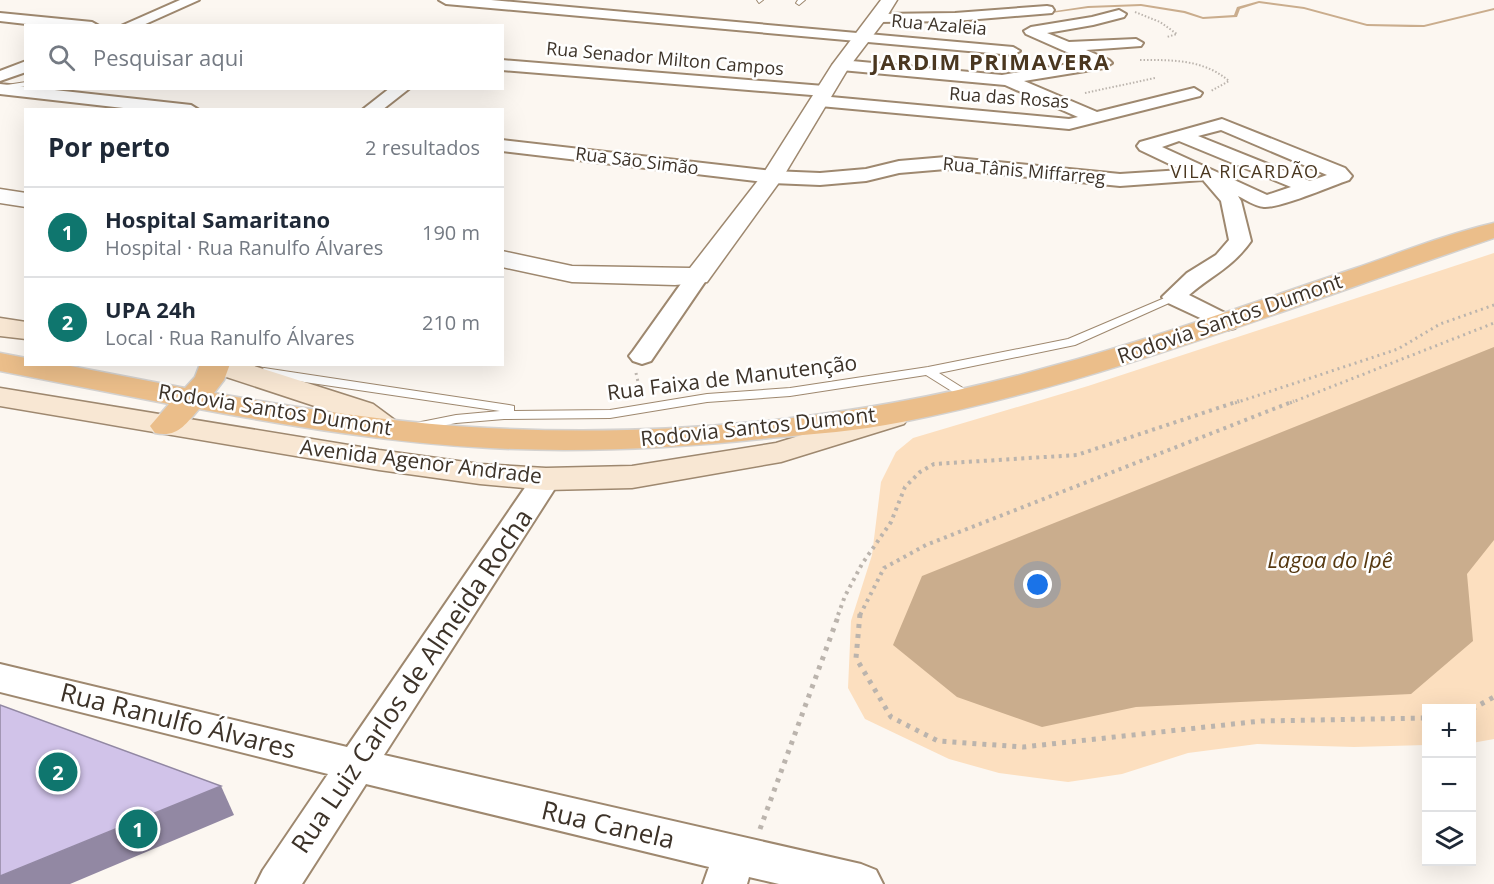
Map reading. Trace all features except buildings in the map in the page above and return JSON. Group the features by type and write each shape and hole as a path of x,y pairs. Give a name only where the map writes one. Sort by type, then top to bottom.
{"highway":[{"name":"Rodovia Santos Dumont","path":"0,362 191,398 393,429 508,438 682,438 909,412 1044,380 1226,323 1397,261 1494,230"},
{"path":"166,426 209,380 215,366"}],"main road":[{"name":"Avenida Agenor Andrade","path":"222,366 362,411 393,429"},
{"name":"Avenida Agenor Andrade","path":"0,397 379,460 480,474 546,479 632,477 781,452 909,412"}],"street":[{"path":"133,24 192,0"},
{"path":"446,0 505,5 535,4 869,29 955,17 1047,10"},
{"path":"642,356 772,177 841,66 889,0"},
{"path":"510,20 535,4"},
{"path":"1005,80 1016,36 1119,14"},
{"path":"0,17 72,24"},
{"path":"1064,26 1104,45"},
{"name":"Rua Azaleia","path":"869,29 1013,51"},
{"path":"1031,31 1104,63"},
{"path":"1066,46 1136,43"},
{"path":"841,66 1005,80 1104,63"},
{"name":"Rua Senador Milton Campos","path":"504,65 822,96"},
{"path":"0,76 24,67"},
{"path":"1005,80 1096,118"},
{"path":"0,88 24,88"},
{"path":"43,90 176,108"},
{"path":"373,108 399,90"},
{"name":"Rua das Rosas","path":"822,96 1069,124 1194,93"},
{"path":"1219,124 1342,175 1311,188 1264,201 1146,146 1180,135 1219,124"},
{"path":"1180,135 1311,188"},
{"name":"Rua São Simão","path":"504,146 772,177"},
{"name":"Rua Tânis Miffarreg","path":"772,177 831,178 866,175 899,167 946,163 1120,180 1209,176"},
{"path":"1209,176 1231,201 1240,241 1224,260 1195,278 1174,297 1226,323"},
{"path":"0,187 24,190"},
{"path":"0,196 24,200"},
{"path":"504,258 572,274 675,278 698,276"},
{"name":"Rua Luiz Carlos de Almeida Rocha","path":"278,884 546,479"},
{"name":"Rua Ranulfo Álvares","path":"0,678 355,765"},
{"name":"Rua Canela","path":"355,765 736,866 861,884"}],"lane":[{"name":"Rua Faixa de Manutenção","path":"229,366 555,416 589,415 707,398 790,392 927,372 1071,342 1174,297"},
{"path":"927,372 969,398"},
{"name":"Rua Faixa de Manutenção","path":"393,429 456,419 540,413"}],"path":[{"path":"1119,14 1141,14 1160,22 1177,34 1167,37"},
{"path":"1104,63 1132,60 1189,61 1202,64 1229,81 1212,90 1194,93"},
{"path":"1052,100 1155,78"},
{"path":"736,866 778,785 845,596 862,564 891,522 905,487 920,472 934,464 1077,455 1398,349 1440,324 1494,305"},
{"path":"1422,718 1261,721 1023,747 938,741 891,717 856,658 860,612 884,568 926,545 1494,323"},
{"path":"642,356 635,372 641,388 642,409"},
{"path":"1476,707 1494,697"}],"shaded area":[{"path":"1494,253 1494,739 1476,742 1476,704 1422,704 1422,745 1354,747 1257,744 1188,753 1122,774 1068,782 999,773 949,759 865,719 848,688 851,621 872,555 881,482 896,452 913,438 1088,386"}],"water":[{"name":"Lagoa do Ipê","path":"1494,347 1494,540 1467,574 1473,641 1411,694 1136,707 1042,727 957,697 893,645 922,576"}],"waterway":[{"path":"1044,13 1088,7 1141,5 1185,12 1203,18 1236,16 1238,8 1259,2 1304,8 1367,25 1424,26 1494,9"},
{"path":"987,18 1032,14"},
{"path":"910,22 924,21"}],"place":[{"name":"UPA 24h","path":"58,772"},
{"name":"Hospital Samaritano","path":"138,829"}],"district":[{"name":"JARDIM PRIMAVERA","path":"991,62"},
{"name":"VILA RICARDÃO","path":"1245,172"}]}
